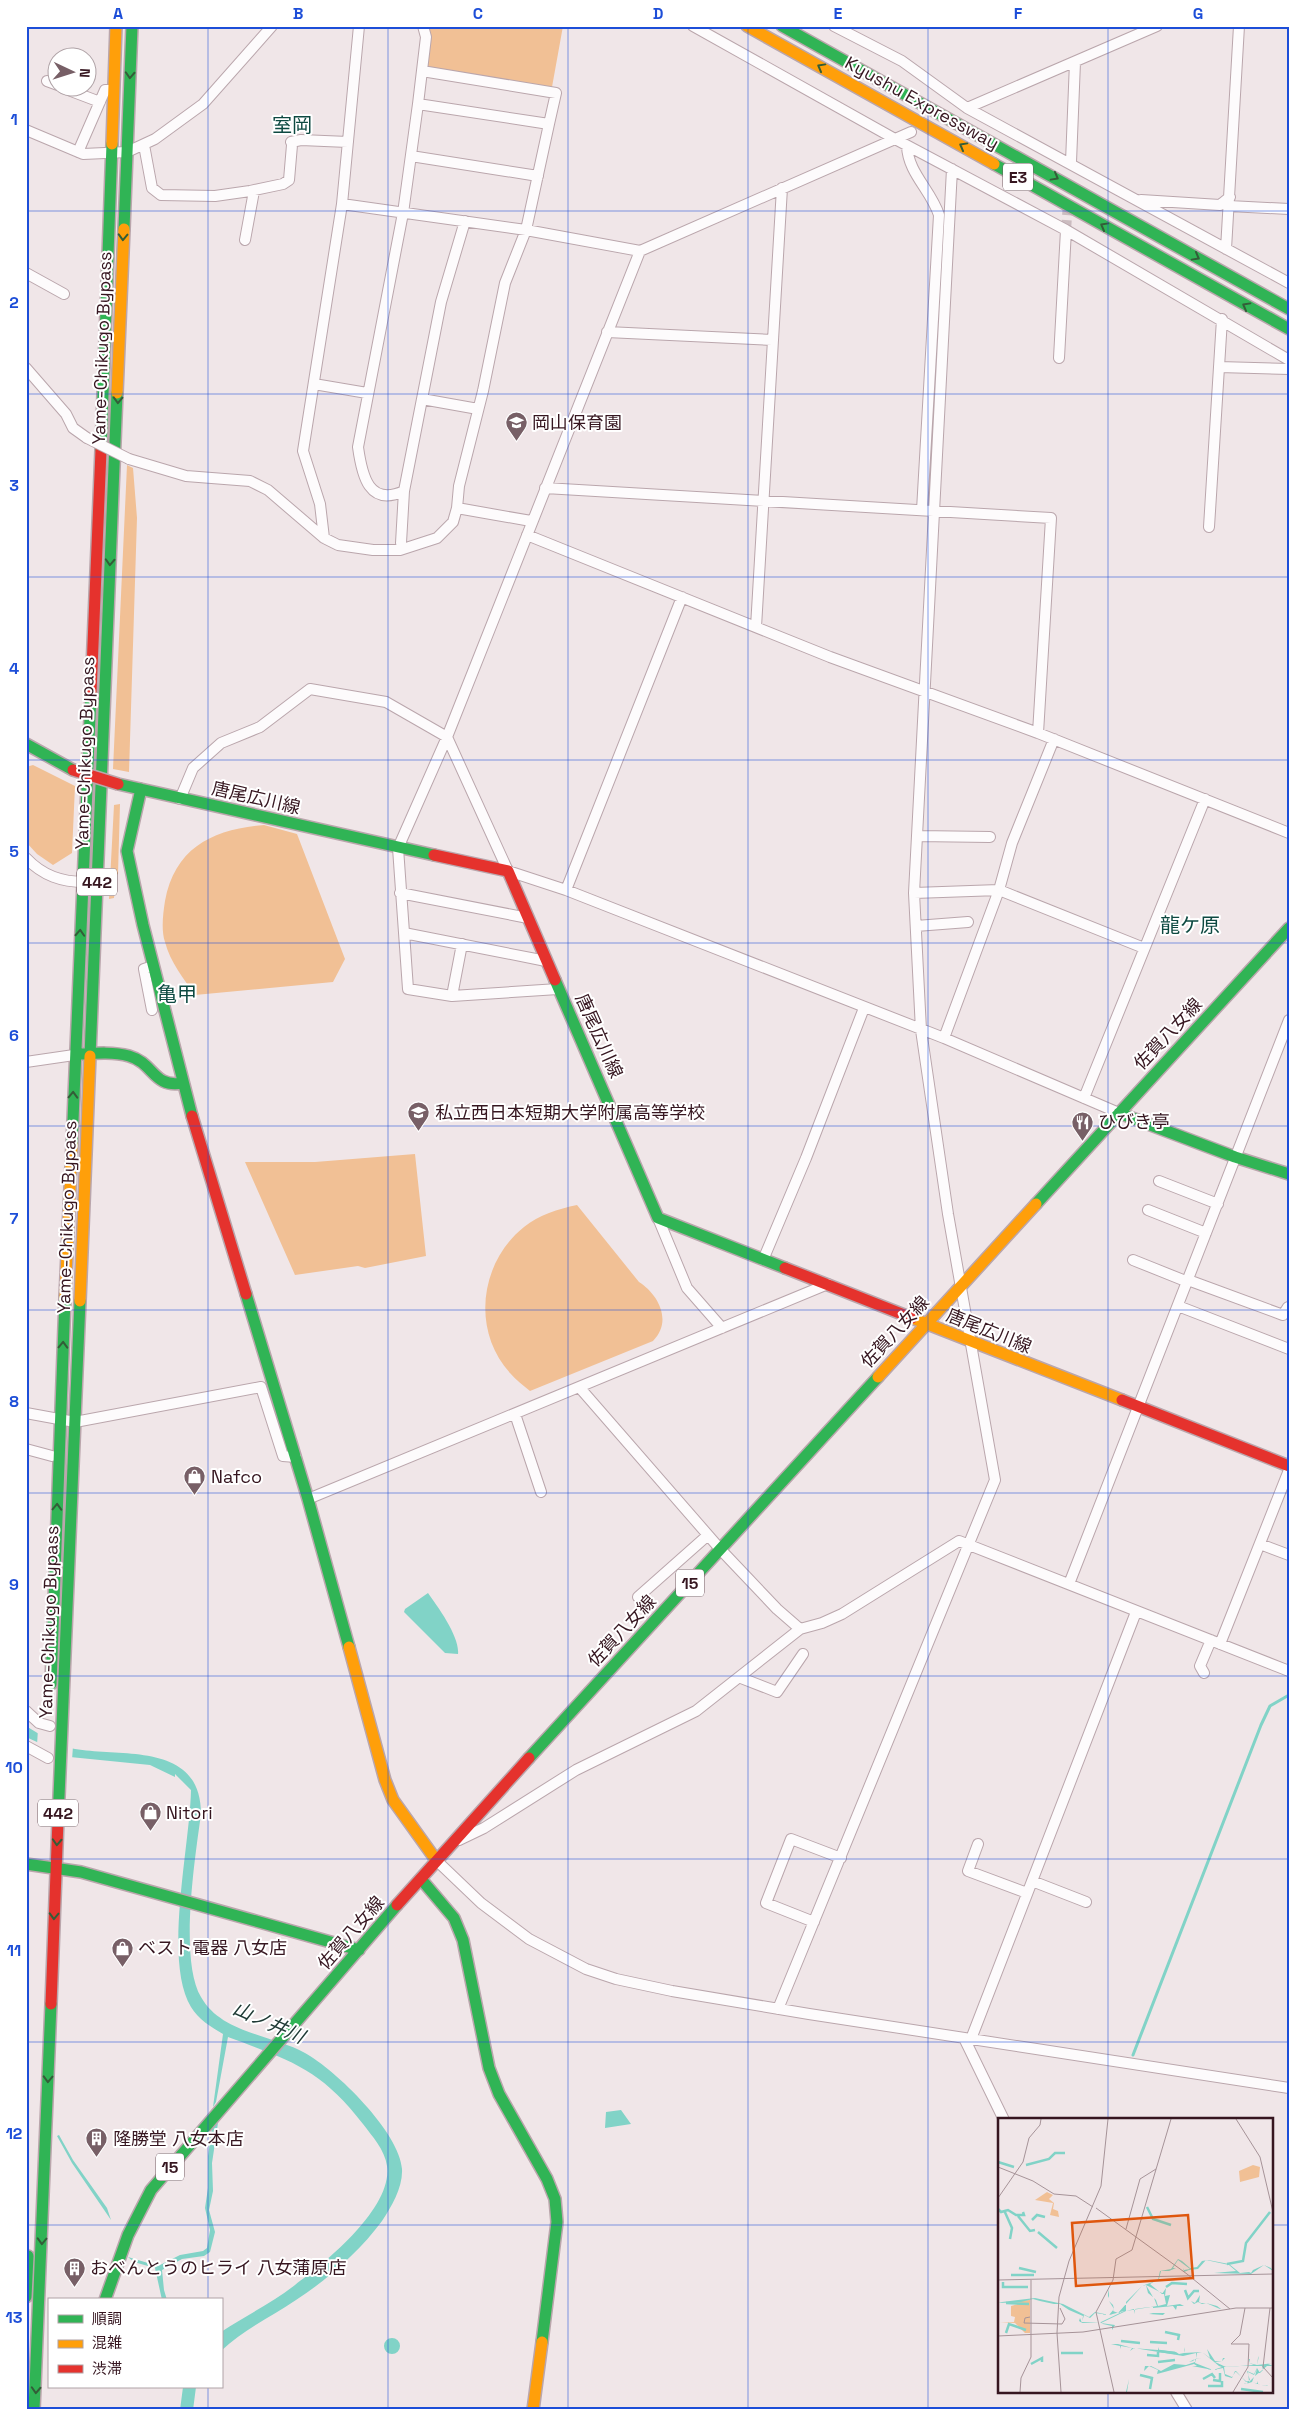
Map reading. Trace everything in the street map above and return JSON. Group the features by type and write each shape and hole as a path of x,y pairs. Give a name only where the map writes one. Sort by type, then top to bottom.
{"main road":[{"name":"Yame-Chikugo Bypass","path":"51,1697 74,1054 116,26"},
{"name":"Yame-Chikugo Bypass","path":"34,2410 32,2371 47,1866 62,1738 132,26"},
{"name":"Kyushu Expressway","path":"747,26 1289,329"},
{"name":"Kyushu Expressway","path":"782,26 956,121 1289,310"},
{"name":"唐尾広川線","path":"26,744 73,770 118,784 398,848 508,871 658,1218 828,1284 970,1343 1289,1466"},
{"path":"141,789 127,851 182,1083 296,1457 386,1780 393,1800 436,1860"},
{"name":"佐賀八女線","path":"107,2298 125,2240 145,2197 280,2040 436,1860 1289,928"},
{"path":"74,1054 91,1053 129,1056 145,1063 156,1077 170,1085 182,1083"},
{"path":"1119,1113 1235,1157 1289,1174"},
{"path":"26,1864 47,1866 179,1898 359,1950"},
{"path":"421,1879 454,1918 463,1940 489,2068 499,2094 526,2138 555,2200 557,2222 534,2410"},
{"path":"26,2297 28,2248"},
{"path":"32,2371 48,2363"}],"street":[{"path":"26,130 83,154 126,152 144,145 204,104 272,26"},
{"path":"324,538 320,504 303,451 342,204 359,26"},
{"path":"404,491 386,496 372,491 360,462 358,447 403,213 426,37 423,26"},
{"path":"693,26 907,146 1066,230 1222,319 1289,360"},
{"path":"834,26 902,61 967,108 1071,162 1136,200 1289,283"},
{"path":"967,108 1157,26"},
{"path":"1226,249 1239,26"},
{"path":"1071,162 1075,62"},
{"path":"26,368 66,414 73,428 87,438 128,459 186,476 250,481 268,490 324,538 338,545 373,550 400,550 437,538 453,522 457,508 459,486 478,409 505,283 526,230 556,94 422,71"},
{"path":"78,152 105,90 108,90"},
{"path":"89,98 100,102"},
{"path":"418,104 549,124"},
{"path":"342,204 526,230 640,251 911,132"},
{"path":"144,145 152,188 161,195 215,196 254,191 283,184 289,180 292,144 301,140 348,142"},
{"path":"907,146 908,158 935,204 939,215 922,510"},
{"path":"411,156 538,176"},
{"path":"778,2009 995,1480 970,1343 921,1030 914,893 952,169"},
{"path":"756,627 782,188"},
{"path":"245,240 254,191"},
{"path":"1136,200 1220,205 1229,202 1289,209"},
{"path":"401,544 404,491 441,302 465,222"},
{"path":"1059,358 1066,230"},
{"path":"558,989 452,996 408,989 398,848 447,737 531,521 640,251"},
{"path":"26,273 64,294"},
{"path":"1209,527 1222,319"},
{"path":"607,332 772,340"},
{"path":"1219,366 1289,369"},
{"path":"314,384 367,393"},
{"path":"422,399 478,409"},
{"path":"545,488 1051,518 1038,733"},
{"path":"457,508 531,521"},
{"path":"526,535 830,656 1054,739 1289,833"},
{"path":"566,890 682,597"},
{"path":"180,799 193,768 221,743 260,727 310,688 386,702 447,737 508,871 566,890 944,1038 1119,1113"},
{"path":"944,1038 999,890 1012,843 1054,739"},
{"path":"1084,1098 1205,799"},
{"path":"917,836 990,837"},
{"path":"26,858 45,874 63,882 97,883"},
{"path":"914,893 999,890 1144,948"},
{"path":"400,892 528,918"},
{"path":"916,926 968,922"},
{"path":"404,933 546,961"},
{"path":"452,996 462,944"},
{"path":"152,1010 144,969 153,966"},
{"path":"763,1260 806,1158 864,1008"},
{"path":"1070,1584 1289,1020"},
{"path":"26,1062 74,1054"},
{"path":"1159,1180 1218,1204"},
{"path":"1148,1210 1206,1233"},
{"path":"658,1218 687,1288 722,1328"},
{"path":"1133,1260 1283,1315 1288,1307"},
{"path":"308,1499 828,1284"},
{"path":"1178,1306 1289,1349"},
{"path":"26,1413 75,1422 261,1387 283,1456 296,1457"},
{"path":"580,1388 721,1550 776,1609 800,1629"},
{"path":"515,1414 541,1492"},
{"path":"26,1449 52,1456"},
{"path":"1204,1673 1200,1666 1216,1642 1260,1544 1289,1470"},
{"path":"638,1596 708,1535"},
{"path":"454,1842 484,1828 576,1770 696,1711 741,1678 800,1629 822,1623 842,1614 959,1541 1289,1671"},
{"path":"1260,1544 1289,1555"},
{"path":"1003,2118 968,2039 1027,1894 1136,1612"},
{"path":"741,1678 777,1692 803,1654"},
{"path":"26,1711 38,1723 49,1742 26,1746"},
{"path":"814,1922 766,1903 791,1839 840,1858"},
{"path":"978,1844 968,1871 1027,1894"},
{"path":"436,1860 481,1903 529,1939 586,1969 616,1980 778,2009 1289,2088"},
{"path":"1032,1881 1086,1902"},
{"path":"1177,2394 1187,2410"}],"shaded area":[{"path":"428,26 563,26 552,87 426,68"},
{"path":"127,465 133,468 137,518 129,772 113,769"},
{"path":"33,765 75,786 72,853 53,865 37,854 26,842 26,767"},
{"path":"120,804 118,874 116,875 114,898 109,899 114,805"},
{"path":"264,825 297,834 345,959 333,982 195,995 174,963 167,949 164,937 165,901 170,882 188,854 200,844 229,831"},
{"path":"415,1154 426,1256 365,1268 358,1266 295,1275 245,1162 315,1162"},
{"path":"577,1205 639,1282 652,1293 661,1308 662,1325 653,1341 530,1391 510,1373 498,1356 490,1337 486,1317 486,1297 490,1277 498,1259 509,1242 524,1227 549,1213"},
{"path":"428,1593 456,1639 458,1654 445,1653 404,1612 405,1609"},
{"path":"26,1726 49,1740 68,1748 136,1754 156,1758 174,1764 188,1775 198,1791 201,1814 190,1908 190,1934 194,1980 201,1997 210,2009 234,2026 292,2047 318,2061 349,2088 379,2121 399,2154 402,2176 396,2196 382,2221 364,2243 308,2292 248,2330 222,2350 222,2331 286,2292 323,2263 354,2233 379,2199 386,2182 386,2160 378,2144 348,2105 318,2078 287,2060 228,2037 216,2102 213,2107 223,2034 209,2026 191,2007 183,1987 179,1962 180,1902 191,1790 175,1774 175,1777 150,1765 70,1757 26,1737"},
{"path":"621,2110 631,2124 605,2128 606,2112"},
{"path":"218,2123 212,2163 213,2191 209,2210 215,2232 210,2252 204,2256 182,2259 162,2270 166,2298 162,2298 155,2268 134,2262 128,2257 158,2266 180,2255 203,2251 207,2248 210,2230 205,2208 212,2127"},
{"path":"59,2135 73,2160 107,2208 111,2220 72,2163 57,2136"},
{"path":"392,2338 398,2340 400,2346 398,2352 392,2354 386,2352 384,2346 386,2340"},
{"path":"183,2388 196,2388 193,2410 180,2410"}],"pier":[{"path":"38,1729 57,1741 73,1746 72,1760 37,1745"}],"waterway":[{"path":"1133,2055 1261,1725 1270,1706 1289,1695"}],"tunnel":[{"path":"1066,230 1068,203"}],"traffic: fast":[{"path":"124,229 132,26"},
{"path":"782,26 1289,309"},
{"path":"101,450 112,144"},
{"path":"994,164 1289,329"},
{"path":"90,1056 117,393"},
{"path":"72,1144 91,693"},
{"path":"26,744 73,770"},
{"path":"118,784 434,855"},
{"path":"141,789 127,851 143,925 192,1116"},
{"path":"1036,1204 1289,928"},
{"path":"555,980 658,1218 785,1268"},
{"path":"82,1054 112,1053 129,1056 144,1064 165,1082 172,1084 182,1083"},
{"path":"1119,1113 1235,1157 1289,1174"},
{"path":"246,1294 308,1499 349,1647"},
{"path":"51,1684 65,1298"},
{"path":"58,1820 80,1301"},
{"path":"529,1758 878,1377"},
{"path":"26,1864 81,1872 359,1950"},
{"path":"421,1879 454,1918 463,1940 489,2068 499,2094 547,2179 555,2199 557,2222 542,2342"},
{"path":"106,2298 128,2235 151,2190 397,1905"},
{"path":"34,2410 51,2004"},
{"path":"26,2297 28,2256"}],"traffic: slow":[{"path":"112,144 116,26"},
{"path":"747,26 994,164"},
{"path":"117,393 124,229"},
{"path":"80,1301 90,1056"},
{"path":"65,1298 72,1144"},
{"path":"878,1377 1036,1204"},
{"path":"912,1318 1122,1400"},
{"path":"349,1647 385,1780 393,1800 436,1860"},
{"path":"533,2410 542,2342"}],"traffic: jam":[{"path":"91,693 101,450"},
{"path":"73,770 118,784"},
{"path":"434,855 508,871 555,980"},
{"path":"192,1116 246,1294"},
{"path":"785,1268 912,1318"},
{"path":"1122,1400 1289,1466"},
{"path":"397,1905 529,1758"},
{"path":"51,2004 58,1820"}],"place":[{"name":"岡山保育園","path":"516,442"},
{"name":"私立西日本短期大学附属高等学校","path":"419,1132"},
{"name":"ひびき亭","path":"1082,1141"},
{"name":"Nafco","path":"195,1496"},
{"name":"Nitori","path":"150,1832"},
{"name":"ベスト電器 八女店","path":"122,1967"},
{"name":"隆勝堂 八女本店","path":"97,2158"},
{"name":"おべんとうのヒライ 八女蒲原店","path":"74,2287"}],"district":[{"name":"室岡","path":"292,125"},
{"name":"龍ケ原","path":"1190,925"},
{"name":"亀甲","path":"177,994"}],"water label":[{"name":"山ノ井川","path":"269,2022"}]}
